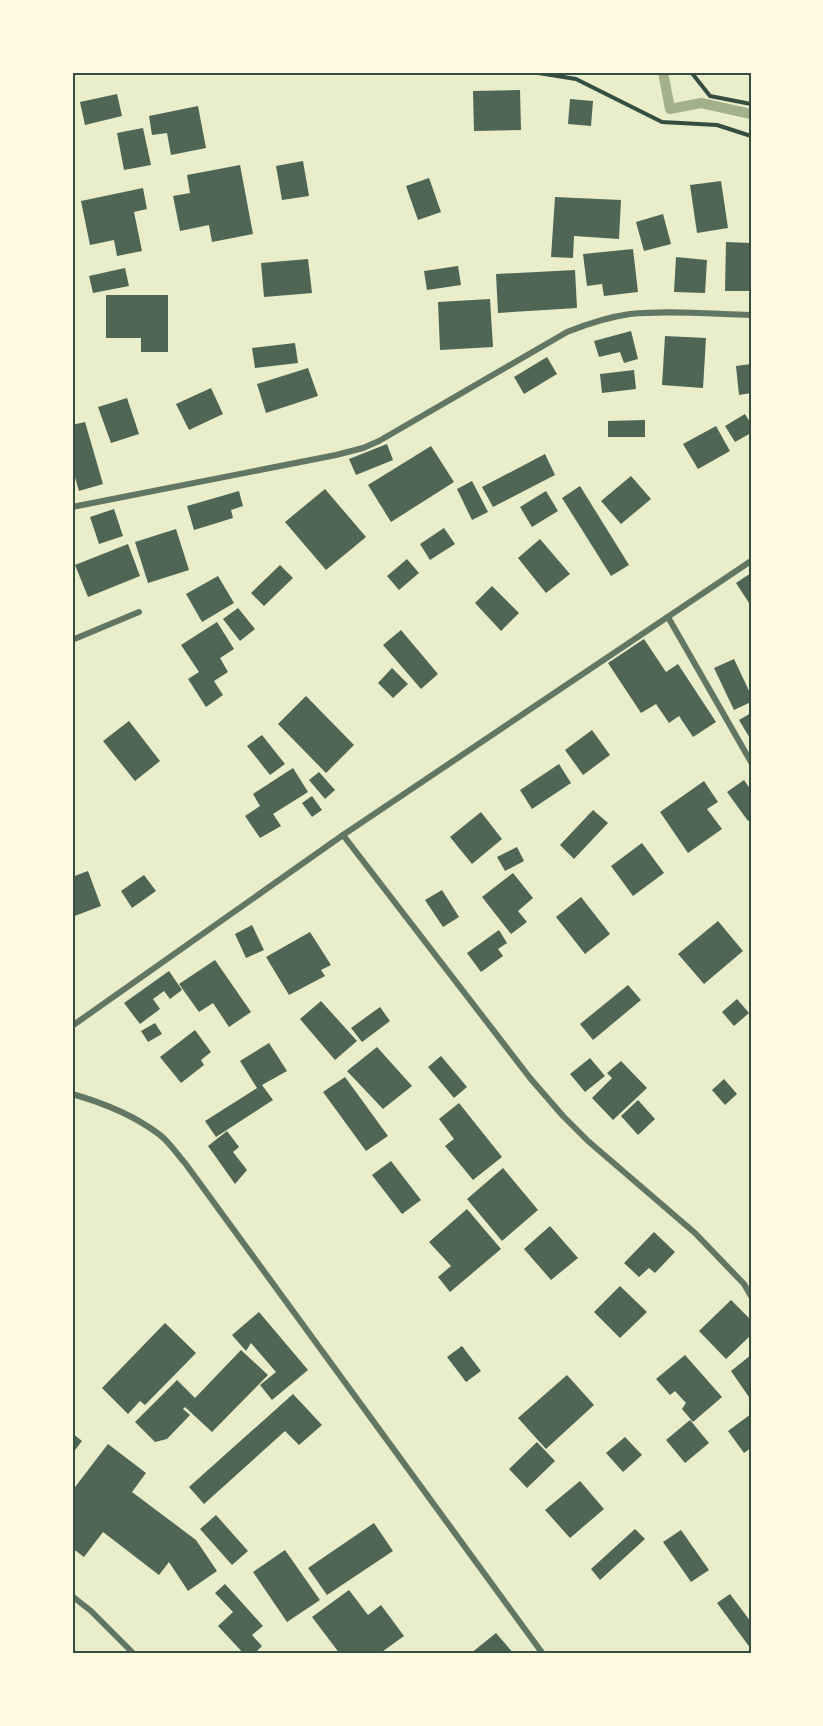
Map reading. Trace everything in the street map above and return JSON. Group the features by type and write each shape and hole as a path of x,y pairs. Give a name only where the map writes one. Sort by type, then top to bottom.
{"street":[{"path":"72,507 363,448 379,441 567,332 588,324 631,314 751,315"},
{"path":"72,1026 343,835 751,561"},
{"path":"72,640 139,612"},
{"path":"668,617 751,762"},
{"path":"343,835 530,1078 563,1116 588,1141 695,1233 744,1284 751,1296"},
{"path":"72,1094 114,1107 138,1121 161,1136 185,1163 543,1654"},
{"path":"72,1596 91,1611 134,1654"}],"path":[{"path":"532,72 576,79 662,122 717,125 751,136"},
{"path":"691,72 710,96 751,104"}],"building":[{"path":"520,90 521,130 474,131 473,91"},
{"path":"117,94 122,116 85,125 80,102"},
{"path":"570,99 593,101 591,126 568,124"},
{"path":"198,106 206,148 171,155 167,133 152,135 149,116"},
{"path":"143,128 151,165 124,170 117,133"},
{"path":"303,161 309,196 282,200 276,166"},
{"path":"240,165 253,234 212,242 209,225 180,231 173,196 190,193 187,175"},
{"path":"429,178 441,212 418,220 406,186"},
{"path":"721,181 728,228 697,233 690,185"},
{"path":"143,188 147,209 134,212 142,251 117,256 114,240 90,245 81,201"},
{"path":"555,197 621,200 619,239 574,236 573,258 551,257"},
{"path":"663,214 671,244 644,251 636,222"},
{"path":"726,242 751,243 751,291 725,291"},
{"path":"633,249 638,292 604,296 602,284 587,286 583,254"},
{"path":"676,257 707,260 705,293 674,292"},
{"path":"308,259 312,293 264,297 261,263"},
{"path":"458,266 461,285 427,290 424,271"},
{"path":"125,268 129,286 93,293 89,276"},
{"path":"575,270 577,308 498,313 496,274"},
{"path":"106,295 168,295 168,352 141,352 141,338 106,338"},
{"path":"490,299 493,347 440,350 438,302"},
{"path":"631,331 638,359 624,363 620,352 599,357 594,341"},
{"path":"665,336 706,338 703,388 662,385"},
{"path":"295,343 298,363 255,368 252,348"},
{"path":"547,357 557,374 524,394 514,377"},
{"path":"751,364 751,393 739,395 736,366"},
{"path":"308,368 318,396 266,413 257,384"},
{"path":"634,370 636,389 602,393 600,374"},
{"path":"211,388 223,414 189,430 176,404"},
{"path":"127,398 139,434 111,443 98,407"},
{"path":"745,414 751,424 751,433 735,442 725,426"},
{"path":"645,420 645,437 608,437 608,421"},
{"path":"85,422 103,484 79,491 74,474 72,475 72,425"},
{"path":"716,426 730,451 698,469 683,444"},
{"path":"387,444 393,460 356,475 349,459"},
{"path":"431,446 454,482 391,522 368,485"},
{"path":"545,454 555,475 493,507 482,487"},
{"path":"631,476 651,499 621,524 601,501"},
{"path":"472,481 488,512 472,520 457,489"},
{"path":"580,486 629,565 611,576 562,498"},
{"path":"325,489 366,537 326,570 285,522"},
{"path":"239,491 243,506 231,510 233,518 194,530 187,506"},
{"path":"546,491 558,511 532,527 520,507"},
{"path":"114,509 123,536 99,544 90,517"},
{"path":"444,528 455,544 430,560 420,544"},
{"path":"176,529 189,570 148,583 135,542"},
{"path":"540,539 570,574 546,593 518,558"},
{"path":"128,544 140,576 88,597 75,565"},
{"path":"407,559 419,573 399,590 387,576"},
{"path":"280,565 293,578 264,606 251,593"},
{"path":"751,573 751,606 736,583"},
{"path":"218,576 234,603 202,622 186,594"},
{"path":"492,586 519,613 501,631 475,603"},
{"path":"238,608 255,629 240,641 223,619"},
{"path":"217,622 234,649 220,658 228,672 214,681 223,695 206,707 188,679 199,672 181,645"},
{"path":"401,630 438,674 421,689 383,645"},
{"path":"644,639 666,672 678,664 716,722 693,737 679,716 669,723 656,704 641,713 608,663"},
{"path":"734,659 751,695 751,702 734,710 714,668"},
{"path":"392,668 408,684 393,698 378,683"},
{"path":"306,696 354,745 326,773 278,724"},
{"path":"751,713 751,740 739,720"},
{"path":"129,721 160,761 135,781 103,741"},
{"path":"592,730 610,755 583,775 565,750"},
{"path":"262,735 285,764 270,775 247,746"},
{"path":"559,764 571,783 532,809 520,790"},
{"path":"293,768 308,792 273,814 281,826 260,838 245,816 260,806 253,794"},
{"path":"319,772 335,790 325,799 309,780"},
{"path":"744,780 751,790 751,818 748,821 727,792"},
{"path":"704,781 718,802 707,809 722,829 688,853 660,812"},
{"path":"312,796 322,810 312,817 302,803"},
{"path":"593,810 608,823 574,859 560,845"},
{"path":"481,812 502,839 472,864 450,837"},
{"path":"642,843 664,873 633,896 611,866"},
{"path":"517,847 524,861 505,871 497,857"},
{"path":"88,871 101,906 72,917 72,877"},
{"path":"513,873 533,898 518,911 527,922 511,934 482,897"},
{"path":"144,875 156,891 132,908 121,891"},
{"path":"442,890 459,917 443,927 425,900"},
{"path":"581,897 610,934 585,954 556,917"},
{"path":"718,921 743,951 704,984 678,954"},
{"path":"252,925 264,950 246,958 235,934"},
{"path":"499,930 507,943 498,949 503,956 481,972 467,953"},
{"path":"310,932 331,965 321,970 325,976 289,995 266,957"},
{"path":"215,960 251,1012 229,1027 213,1003 199,1012 179,984"},
{"path":"169,971 182,990 170,999 164,991 153,999 160,1009 140,1024 124,1003"},
{"path":"628,985 641,1000 593,1040 580,1024"},
{"path":"737,999 749,1013 734,1026 722,1012"},
{"path":"321,1001 357,1041 335,1060 300,1019"},
{"path":"380,1007 390,1021 362,1042 351,1028"},
{"path":"155,1023 162,1034 148,1042 141,1031"},
{"path":"195,1030 211,1052 201,1060 204,1065 181,1083 160,1057"},
{"path":"269,1043 287,1071 262,1085 273,1100 216,1137 205,1121 257,1088 240,1061"},
{"path":"377,1047 412,1086 383,1109 347,1071"},
{"path":"441,1056 467,1087 454,1098 428,1067"},
{"path":"590,1058 605,1076 585,1092 570,1074"},
{"path":"621,1061 647,1088 613,1120 592,1098 612,1078 607,1073"},
{"path":"345,1077 388,1136 366,1151 323,1092"},
{"path":"724,1079 737,1094 725,1105 712,1090"},
{"path":"638,1100 655,1119 638,1135 621,1116"},
{"path":"459,1103 502,1157 473,1180 445,1146 454,1139 439,1119"},
{"path":"227,1131 239,1147 233,1152 247,1170 235,1184 208,1146"},
{"path":"391,1161 421,1200 402,1214 372,1175"},
{"path":"503,1168 538,1210 502,1241 467,1199"},
{"path":"467,1209 501,1249 450,1292 438,1277 451,1266 429,1242"},
{"path":"550,1226 578,1258 551,1280 524,1249"},
{"path":"654,1232 675,1252 655,1273 649,1268 639,1277 624,1263"},
{"path":"620,1286 647,1312 620,1338 594,1312"},
{"path":"731,1300 751,1320 751,1335 726,1359 699,1331"},
{"path":"259,1312 308,1370 272,1400 260,1385 276,1372 251,1343 246,1351 232,1335"},
{"path":"165,1323 196,1353 145,1405 140,1401 128,1414 102,1388"},
{"path":"462,1346 481,1371 466,1382 447,1357"},
{"path":"241,1350 268,1375 212,1432 185,1407 183,1409 190,1415 167,1439 155,1442 135,1422 177,1380 195,1398"},
{"path":"685,1355 722,1397 693,1422 682,1409 686,1403 675,1391 670,1395 656,1379"},
{"path":"751,1355 751,1400 731,1371"},
{"path":"567,1375 594,1405 546,1449 518,1418"},
{"path":"293,1394 322,1425 299,1445 285,1431 204,1504 189,1487"},
{"path":"751,1414 751,1448 744,1453 728,1431"},
{"path":"690,1420 709,1443 685,1463 666,1440"},
{"path":"72,1433 82,1441 72,1454"},
{"path":"625,1437 642,1455 623,1472 606,1453"},
{"path":"537,1442 555,1461 527,1488 509,1469"},
{"path":"108,1444 146,1473 132,1492 196,1540 217,1571 188,1591 169,1562 159,1575 103,1532 84,1557 72,1548 72,1491"},
{"path":"580,1481 604,1509 570,1538 545,1510"},
{"path":"216,1515 248,1551 232,1565 200,1529"},
{"path":"374,1523 393,1551 327,1595 308,1568"},
{"path":"635,1529 645,1539 600,1580 591,1569"},
{"path":"681,1530 709,1570 691,1582 663,1542"},
{"path":"285,1550 320,1600 287,1622 253,1572"},
{"path":"225,1584 263,1626 252,1635 262,1646 254,1654 244,1654 218,1626 233,1612 215,1593"},
{"path":"349,1590 368,1615 381,1605 404,1636 379,1654 340,1654 312,1617"},
{"path":"730,1594 751,1622 751,1649 717,1603"},
{"path":"496,1633 514,1654 470,1654"}],"waterway":[{"path":"663,72 670,109 701,103 751,114"}]}
